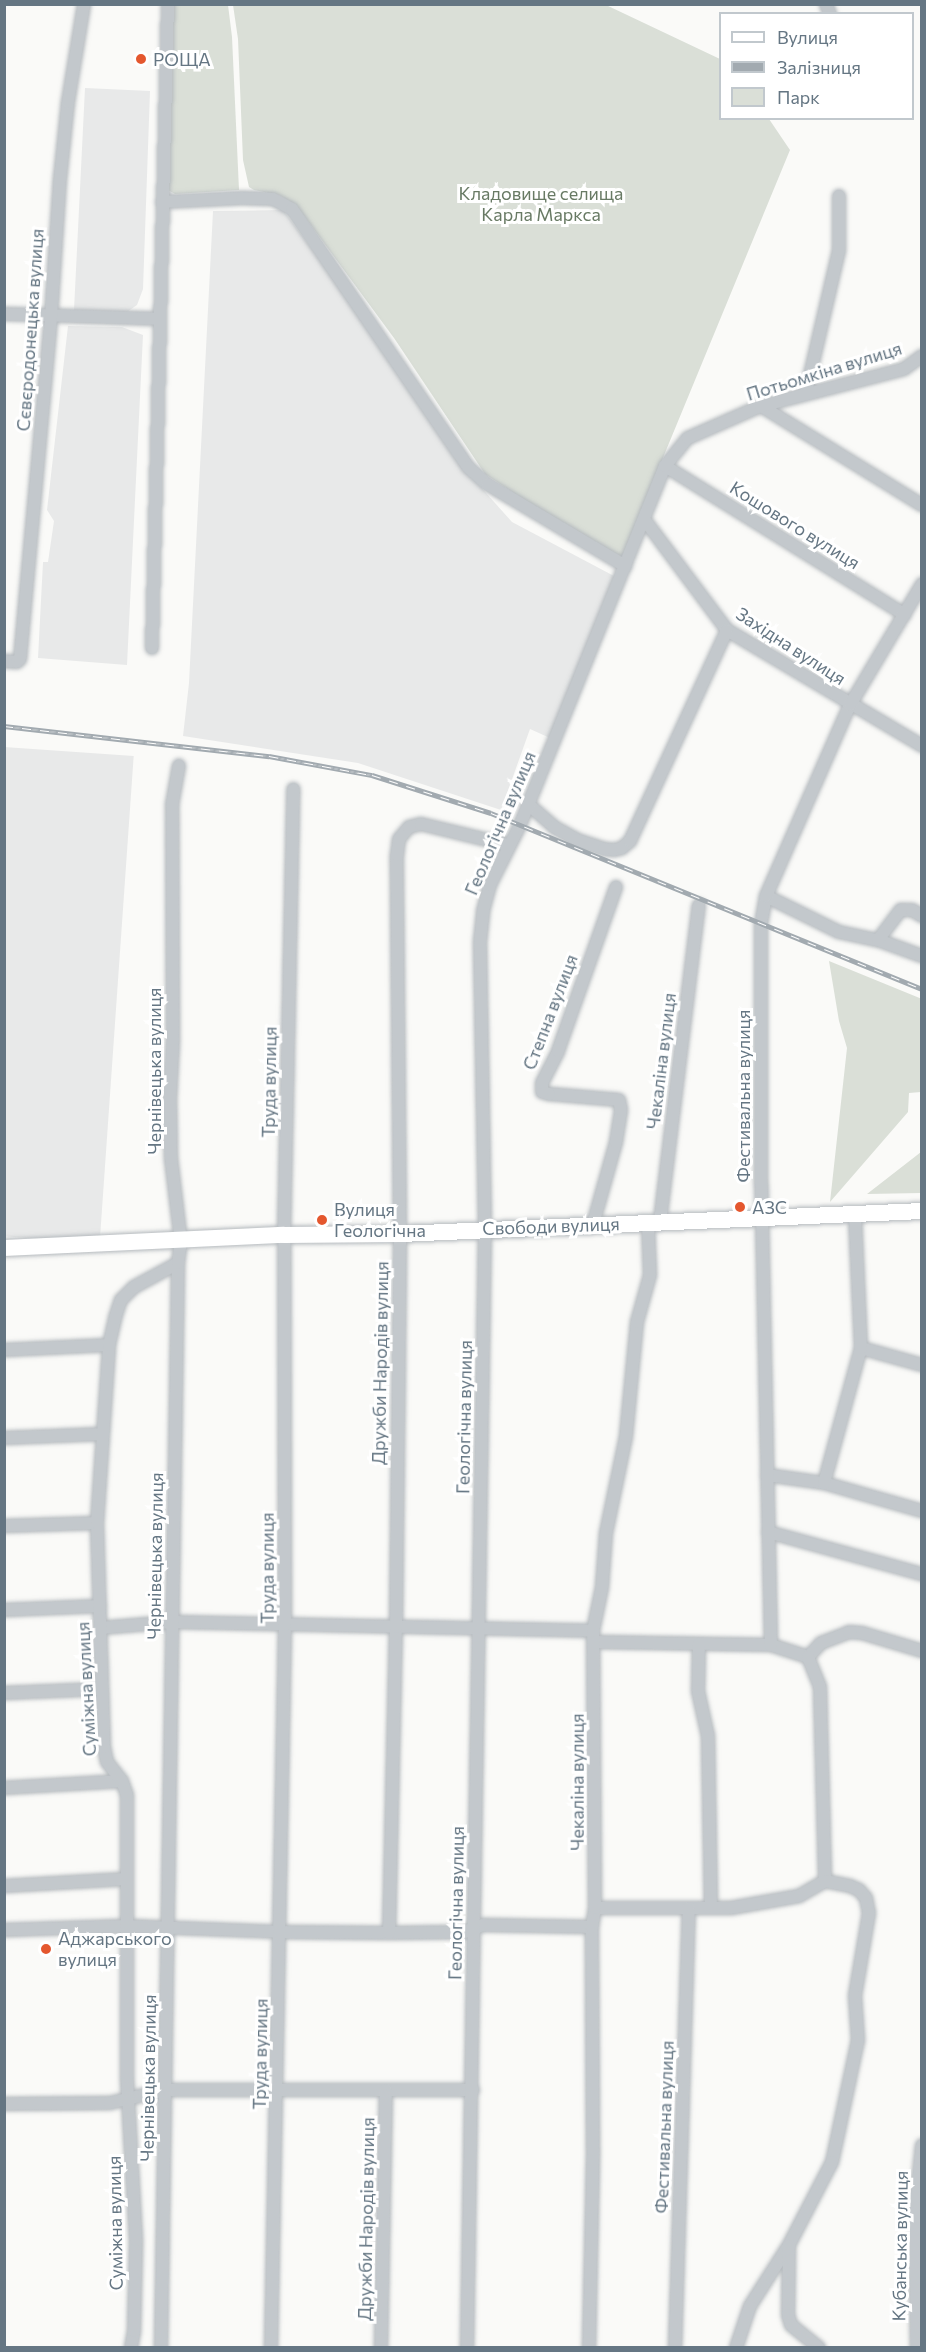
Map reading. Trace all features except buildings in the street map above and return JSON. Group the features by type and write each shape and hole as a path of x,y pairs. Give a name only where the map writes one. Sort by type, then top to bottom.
{"main road":[{"name":"Свободи вулиця","path":"4,1248 181,1242 284,1235 400,1234 484,1228 921,1211"}],"street":[{"name":"Сєвєродонецька вулиця","path":"4,661 17,662 20,659 51,317 66,113 84,4"},
{"path":"152,648 168,4"},
{"path":"806,392 839,250 839,196"},
{"path":"162,202 242,198 273,199 292,209 468,467 487,484 625,566"},
{"path":"4,314 159,319"},
{"name":"Потьомкіна вулиця","path":"644,519 665,466 688,438 760,406 806,392 904,369 921,356"},
{"path":"760,406 921,506"},
{"name":"Кошового вулиця","path":"665,466 905,615"},
{"name":"Геологічна вулиця","path":"467,2348 473,2090 484,1228 480,942 490,885 528,804 644,519"},
{"name":"Західна вулиця","path":"644,519 726,630 921,746"},
{"name":"Фестивальна вулиця","path":"771,1645 762,1217 760,931 766,896 850,705 905,615 921,584"},
{"path":"528,804 554,827 577,840 614,850 622,848 630,841 726,630"},
{"name":"Чернівецька вулиця","path":"161,2348 178,1263 181,1242 171,1158 172,805 180,766"},
{"name":"Труда вулиця","path":"271,2348 278,2091 285,1625 284,1235 293,789"},
{"name":"Дружби Народів вулиця","path":"388,1933 396,1627 400,1234 399,839 409,827 421,824 508,845"},
{"name":"Степна вулиця","path":"593,1224 616,1142 621,1110 619,1100 549,1094 542,1092 542,1083 558,1051 616,887"},
{"path":"766,896 839,932 878,940 921,956"},
{"name":"Чекаліна вулиця","path":"589,2348 593,2150 592,1927 595,1908 594,1637 602,1587 606,1533 626,1436 637,1322 650,1275 654,1221 699,905"},
{"path":"878,940 901,910 912,910 921,916"},
{"path":"824,1484 861,1348 855,1214"},
{"name":"Суміжна вулиця","path":"131,2348 134,2331 136,2240 128,2097 127,1795 122,1781 107,1762 102,1689 97,1522 108,1345 121,1300 134,1287 178,1263"},
{"path":"4,1350 108,1345"},
{"path":"861,1348 921,1365"},
{"path":"4,1438 103,1434"},
{"path":"767,1475 824,1484 921,1511"},
{"path":"4,1526 97,1522"},
{"path":"768,1532 921,1574"},
{"path":"4,1610 100,1606"},
{"path":"100,1628 172,1622 479,1629 699,1644 771,1645 808,1657"},
{"path":"808,1657 821,1643 849,1632 862,1633 921,1651"},
{"path":"699,1644 698,1691 708,1736 711,1908"},
{"path":"808,1657 820,1687 825,1881"},
{"path":"4,1694 102,1689"},
{"path":"4,1788 122,1781"},
{"path":"4,1886 126,1880"},
{"path":"595,1908 731,1908 799,1896 825,1881 859,1890 867,1905 867,1929 855,1996 858,2040 832,2162 789,2245 750,2306 736,2348"},
{"name":"Фестивальна вулиця","path":"675,2348 689,1908"},
{"path":"4,1930 126,1926 279,1932 388,1933 464,1932 483,1924 592,1927"},
{"path":"4,2104 110,2103 165,2090 473,2090"},
{"name":"Дружби Народів вулиця","path":"381,2348 386,2090"},
{"name":"Кубанська вулиця","path":"917,2348 915,2213 921,2145"},
{"path":"789,2245 788,2315 791,2325 819,2348"}],"shaded area":[{"path":"85,88 150,91 143,289 137,305 127,312 74,310"},
{"path":"283,210 340,287 453,456 512,522 614,576 550,738 530,729 501,810 358,763 183,736 189,683 213,211"},
{"path":"68,326 122,327 143,335 127,665 38,658 43,562 48,562 54,521 47,510"},
{"path":"4,747 134,756 100,1243 4,1236"}],"green space":[{"path":"172,5 228,5 232,37 239,190 175,194 168,190"},
{"name":"Кладовище селища Карла Маркса","path":"233,5 606,5 719,59 719,120 770,120 790,150 622,557 547,515 485,474 394,338 296,205 279,195 249,187 243,160 238,39"},
{"path":"829,961 922,999 921,1092 909,1093 908,1112 830,1202 847,1048 839,1021"},
{"path":"921,1152 921,1193 867,1194"}],"railway":[{"path":"4,726 269,756 372,775 491,813 922,989"}],"place":[{"name":"РОЩА","path":"141,59"},
{"name":"АЗС","path":"740,1207"},
{"name":"Вулиця Геологічна","path":"322,1220"},
{"name":"Аджарського вулиця","path":"46,1949"}]}
